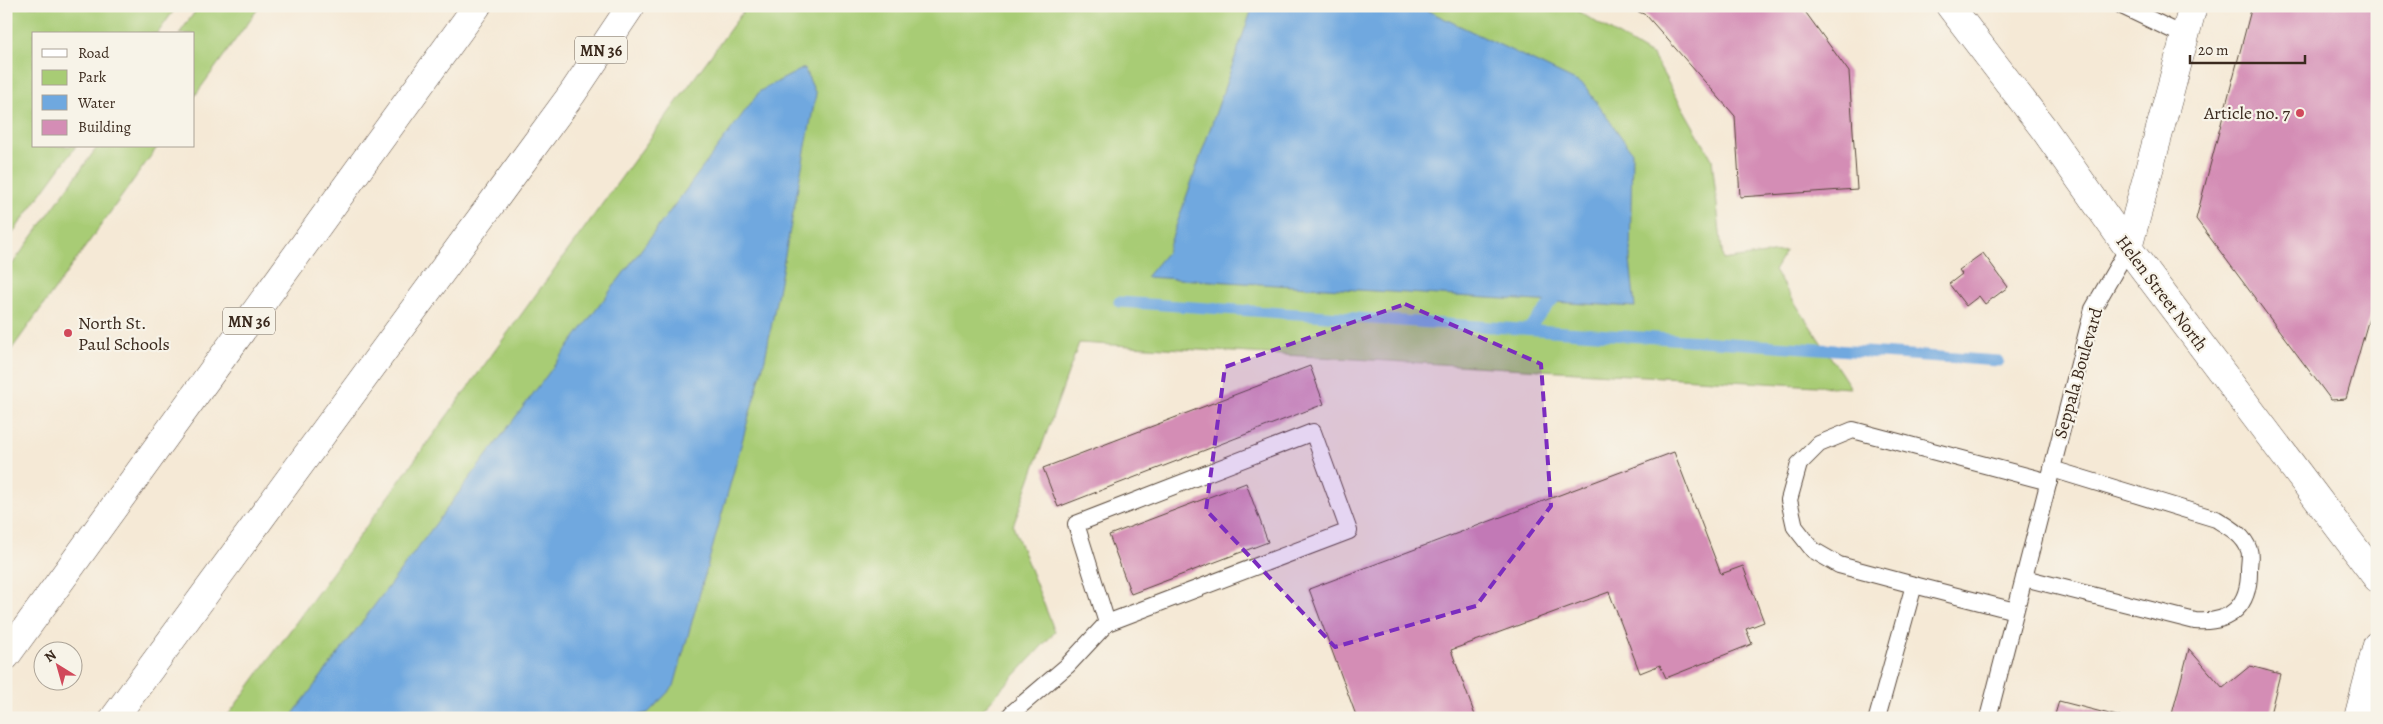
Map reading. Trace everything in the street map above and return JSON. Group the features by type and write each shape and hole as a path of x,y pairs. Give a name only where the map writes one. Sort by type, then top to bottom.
{"main road":[{"name":"MN 36","path":"11,648 477,6"},
{"name":"MN 36","path":"118,714 572,94 631,6"},
{"name":"Helen Street North","path":"1950,6 2044,129 2128,248 2377,578"},
{"name":"Seppala Boulevard","path":"2128,248 2193,6"},
{"path":"2358,718 2377,645"}],"lane":[{"path":"2122,6 2185,36"},
{"name":"Seppala Boulevard","path":"1988,718 2093,309 2128,248"},
{"path":"2015,611 1839,565 1813,550 1795,527 1789,500 1800,464 1818,444 1852,430 2050,475 2216,519 2238,533 2249,550 2250,588 2234,613 2212,622 2195,621 2024,578"},
{"path":"1010,718 1012,713 1067,666 1108,623 1349,532 1313,432 1076,524 1108,623"},
{"path":"1877,718 1914,585"}],"highlighted area":[{"path":"1405,304 1541,364 1551,506 1476,606 1335,647 1206,510 1225,367"}],"green space":[{"path":"6,6 177,6 158,32 32,32 32,148 75,148 6,242"},
{"path":"199,6 260,6 195,96 195,32 180,32"},
{"path":"747,6 1569,6 1653,56 1712,159 1723,260 1786,251 1774,271 1851,388 1079,343 1013,526 1055,632 984,708 981,718 226,718"},
{"path":"97,148 157,148 6,357 6,273"}],"water":[{"path":"1253,6 1418,6 1584,85 1632,152 1630,260 1635,307 1146,277 1167,252"},
{"path":"804,68 816,94 765,359 674,686 648,713 623,718 290,718 760,91"}],"building":[{"path":"1625,6 1801,6 1849,72 1857,189 1740,197 1735,116 1646,15"},
{"name":"Article no. 7","path":"2252,6 2377,6 2377,290 2346,399 2331,400 2196,219"},
{"path":"1983,253 2008,287 1985,304 1979,296 1966,306 1949,284 1962,274 1959,270"},
{"path":"1310,366 1324,404 1058,507 1043,468"},
{"path":"1674,452 1721,574 1743,566 1764,622 1746,629 1752,644 1666,678 1660,665 1640,673 1609,592 1451,650 1476,718 1357,718 1309,589"},
{"path":"1246,483 1268,542 1131,594 1109,535"},
{"path":"2189,649 2223,688 2250,666 2280,674 2269,718 2171,718"},
{"path":"2059,701 2121,717 2121,718 2054,718"}],"waterway":[{"path":"1528,329 1562,290"},
{"path":"1119,302 1999,361"}],"place":[{"name":"Article no. 7","path":"2300,113"},
{"name":"North St. Paul Schools","path":"68,333"}]}
